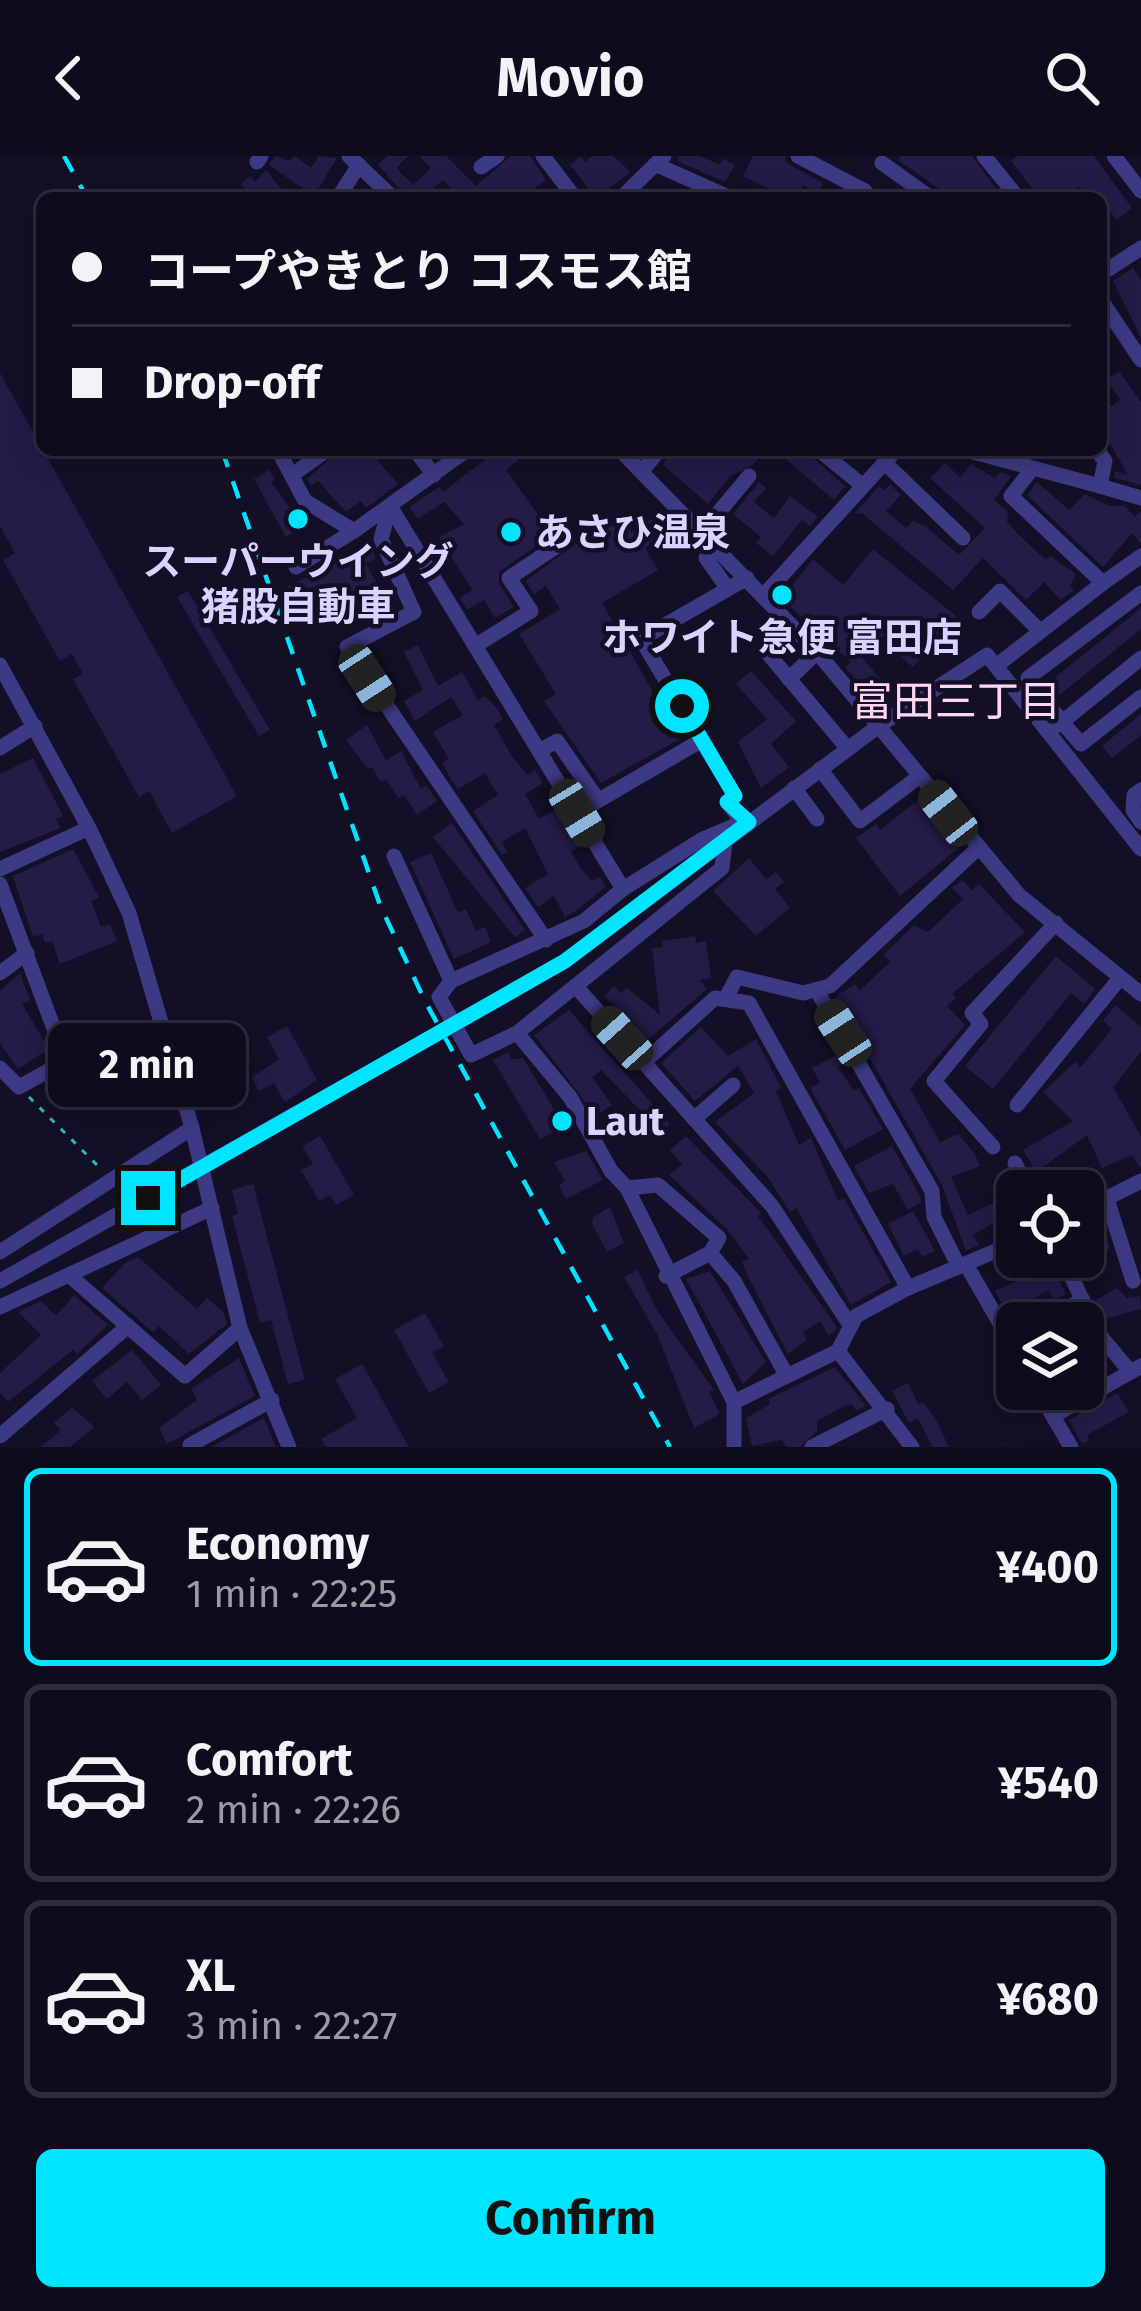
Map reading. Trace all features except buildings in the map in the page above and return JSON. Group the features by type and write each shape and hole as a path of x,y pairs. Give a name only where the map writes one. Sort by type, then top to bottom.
{"street":[{"path":"481,167 496,156"},
{"path":"544,156 564,192"},
{"path":"637,156 717,192"},
{"path":"798,156 858,192"},
{"path":"984,156 1013,192"},
{"path":"1114,156 1141,191"},
{"path":"865,192 884,160 924,192"},
{"path":"341,192 354,161 387,192"},
{"path":"628,192 657,165"},
{"path":"1107,270 1141,248"},
{"path":"1107,312 1141,360"},
{"path":"282,456 295,473 305,501 354,530"},
{"path":"295,473 319,456"},
{"path":"420,456 434,475"},
{"path":"296,567 459,456"},
{"path":"627,456 818,652 1019,895 1141,994"},
{"path":"644,470 654,456"},
{"path":"826,456 862,485"},
{"path":"764,596 890,456 963,538"},
{"path":"987,456 1141,498"},
{"path":"1100,487 1105,461 1101,456"},
{"path":"1032,469 1011,496 1103,583"},
{"path":"703,531 749,476"},
{"path":"390,506 623,889"},
{"path":"390,506 382,538 414,612 347,647 546,940"},
{"path":"475,646 531,611 509,578 557,546 560,527"},
{"path":"718,547 706,558 728,589"},
{"path":"996,666 1141,556"},
{"path":"745,820 727,802 735,796 641,639 747,578"},
{"path":"979,612 1000,591 1040,631"},
{"path":"1141,593 1028,678 1055,727 1141,849"},
{"path":"765,650 848,748"},
{"path":"790,679 818,652"},
{"path":"725,842 722,868 578,989 517,1033 471,1055 439,997 451,981 584,921 623,889 745,820 987,656 1055,727 1082,744 1141,697"},
{"path":"1055,727 1141,658"},
{"path":"0,665 89,828 129,914 192,1128 240,1328 289,1447"},
{"path":"0,748 34,726"},
{"path":"577,813 702,740"},
{"path":"539,752 557,741 598,800"},
{"path":"820,769 860,820 920,776"},
{"path":"794,788 817,819"},
{"path":"1141,790 1132,810 1141,822"},
{"path":"0,1280 565,961 725,842 745,820"},
{"path":"0,869 89,828"},
{"path":"727,996 737,977 803,993 844,978 977,849"},
{"path":"394,856 451,981"},
{"path":"0,884 66,1061 20,1088 0,1067"},
{"path":"994,1147 934,1081 981,1024 972,1012 1056,923"},
{"path":"0,973 27,953"},
{"path":"1017,1105 1120,978"},
{"path":"578,989 772,1206 850,1325"},
{"path":"817,991 932,1191 934,1217 996,1315"},
{"path":"644,1063 715,998 727,996 749,1003 908,1288"},
{"path":"517,1033 570,1096 611,1171 627,1188 666,1276 734,1402 734,1447"},
{"path":"694,1119 733,1085"},
{"path":"0,1252 192,1128"},
{"path":"1015,1163 1018,1170"},
{"path":"1104,1200 1141,1181"},
{"path":"627,1188 658,1185 719,1238 710,1253 666,1276"},
{"path":"1107,1199 1133,1281"},
{"path":"0,1307 212,1208"},
{"path":"734,1402 838,1352 856,1316 908,1288 996,1251"},
{"path":"710,1253 734,1281 787,1376"},
{"path":"69,1275 185,1376 240,1328"},
{"path":"1053,1416 1135,1368 1099,1334 1072,1278"},
{"path":"1078,1302 1082,1300"},
{"path":"0,1436 128,1326"},
{"path":"838,1352 912,1447"},
{"path":"190,1445 272,1400"},
{"path":"812,1447 886,1409"},
{"path":"1049,1410 1071,1447"}],"path":[{"path":"20,1088 112,1180"}],"railway":[{"path":"64,156 84,192"},
{"path":"224,456 380,905 425,1001 670,1447"}],"place":[{"name":"スーパーウイング 猪股自動車","path":"298,519"},
{"name":"あさひ温泉","path":"511,532"},
{"name":"ホワイト急便 富田店","path":"782,595"},
{"name":"Laut","path":"562,1121"}],"district":[{"name":"富田三丁目","path":"956,701"}],"route":[{"path":"148,1198 565,961 749,822 740,819 727,802 735,796 682,706"}]}
